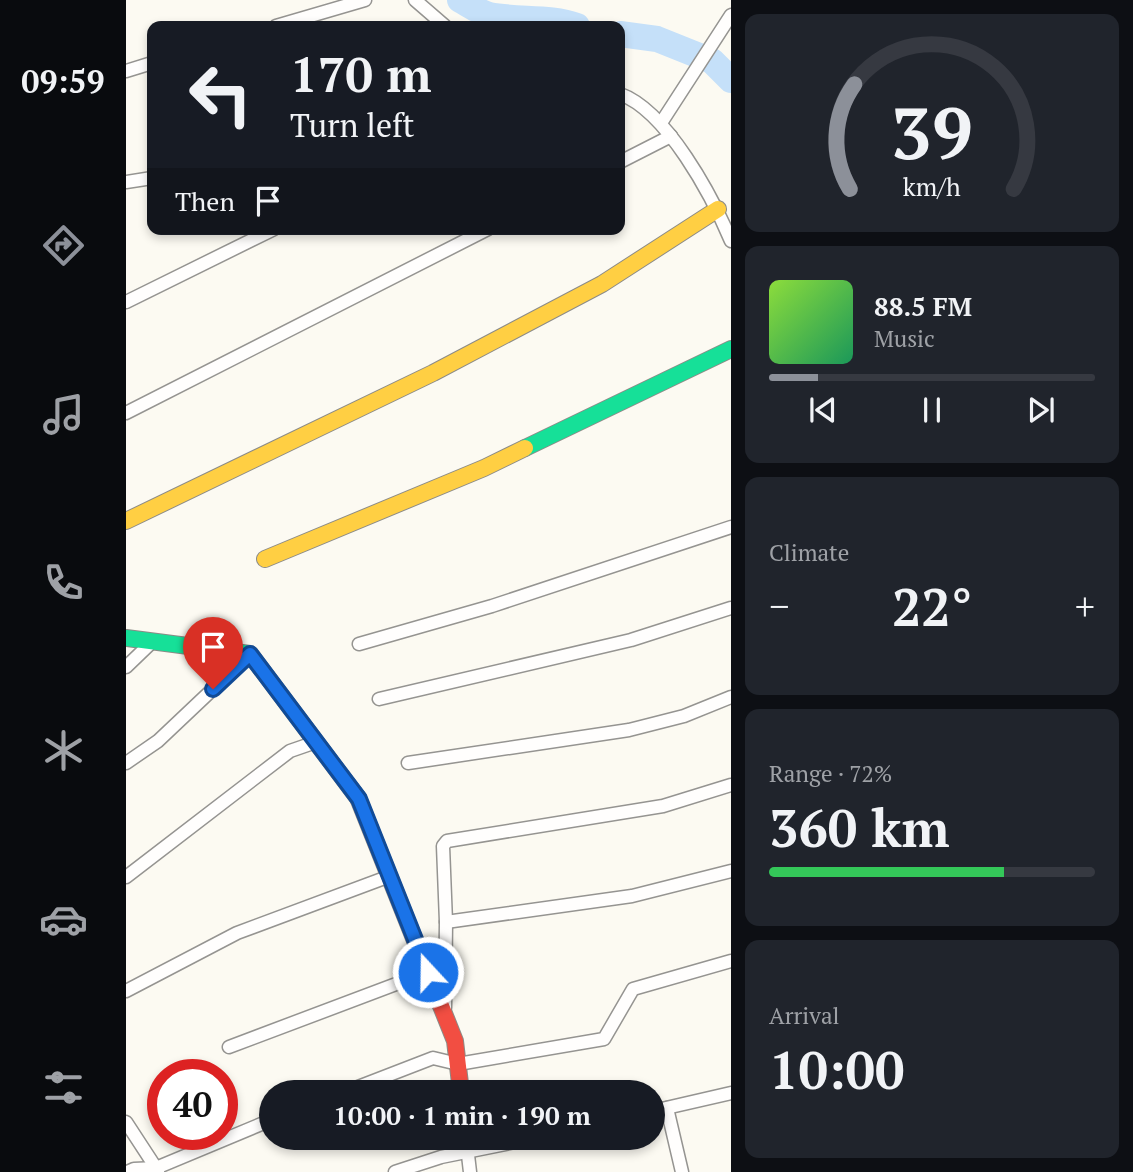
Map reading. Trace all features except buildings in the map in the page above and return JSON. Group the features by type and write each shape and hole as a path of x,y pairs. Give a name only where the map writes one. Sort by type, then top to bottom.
{"street":[{"path":"293,21 365,0"},
{"path":"415,0 439,21"},
{"path":"661,123 730,15"},
{"path":"126,71 147,65"},
{"path":"625,97 645,109 671,136 718,209 730,241"},
{"path":"625,159 671,136"},
{"path":"126,182 147,179"},
{"path":"126,521 433,373 602,285 718,209"},
{"path":"126,302 262,235"},
{"path":"126,413 476,235"},
{"path":"265,559 484,468 730,349"},
{"path":"359,644 492,606 730,527"},
{"path":"379,699 631,640 730,608"},
{"path":"126,638 250,654 359,799 455,1041 460,1080"},
{"path":"126,667 153,641"},
{"path":"126,762 158,741 250,654"},
{"path":"408,764 629,730 684,716 730,697"},
{"path":"126,877 290,751 316,742"},
{"path":"444,1018 446,922 443,846 447,841 663,806 730,785"},
{"path":"446,922 632,896 730,871"},
{"path":"126,991 237,933 390,876"},
{"path":"376,1080 433,1058 458,1064 604,1040 633,989 730,961"},
{"path":"229,1047 428,972"},
{"path":"682,1172 667,1108 730,1093"},
{"path":"126,1122 158,1170"},
{"path":"127,1172 134,1169 158,1170 259,1125"},
{"path":"468,1150 470,1172"},
{"path":"395,1172 441,1157 481,1150"}],"waterway":[{"path":"460,0 489,15 556,21"},
{"path":"625,35 657,39 712,61 731,80"}],"traffic: fast":[{"path":"525,448 731,349"},
{"path":"126,638 250,654 358,798"}],"traffic: slow":[{"path":"126,521 433,373 602,284 718,209"},
{"path":"265,559 484,468 525,448"}],"traffic: jam":[{"path":"358,798 455,1041 460,1080"}],"route":[{"path":"213,689 250,654 359,799 428,972"}]}
